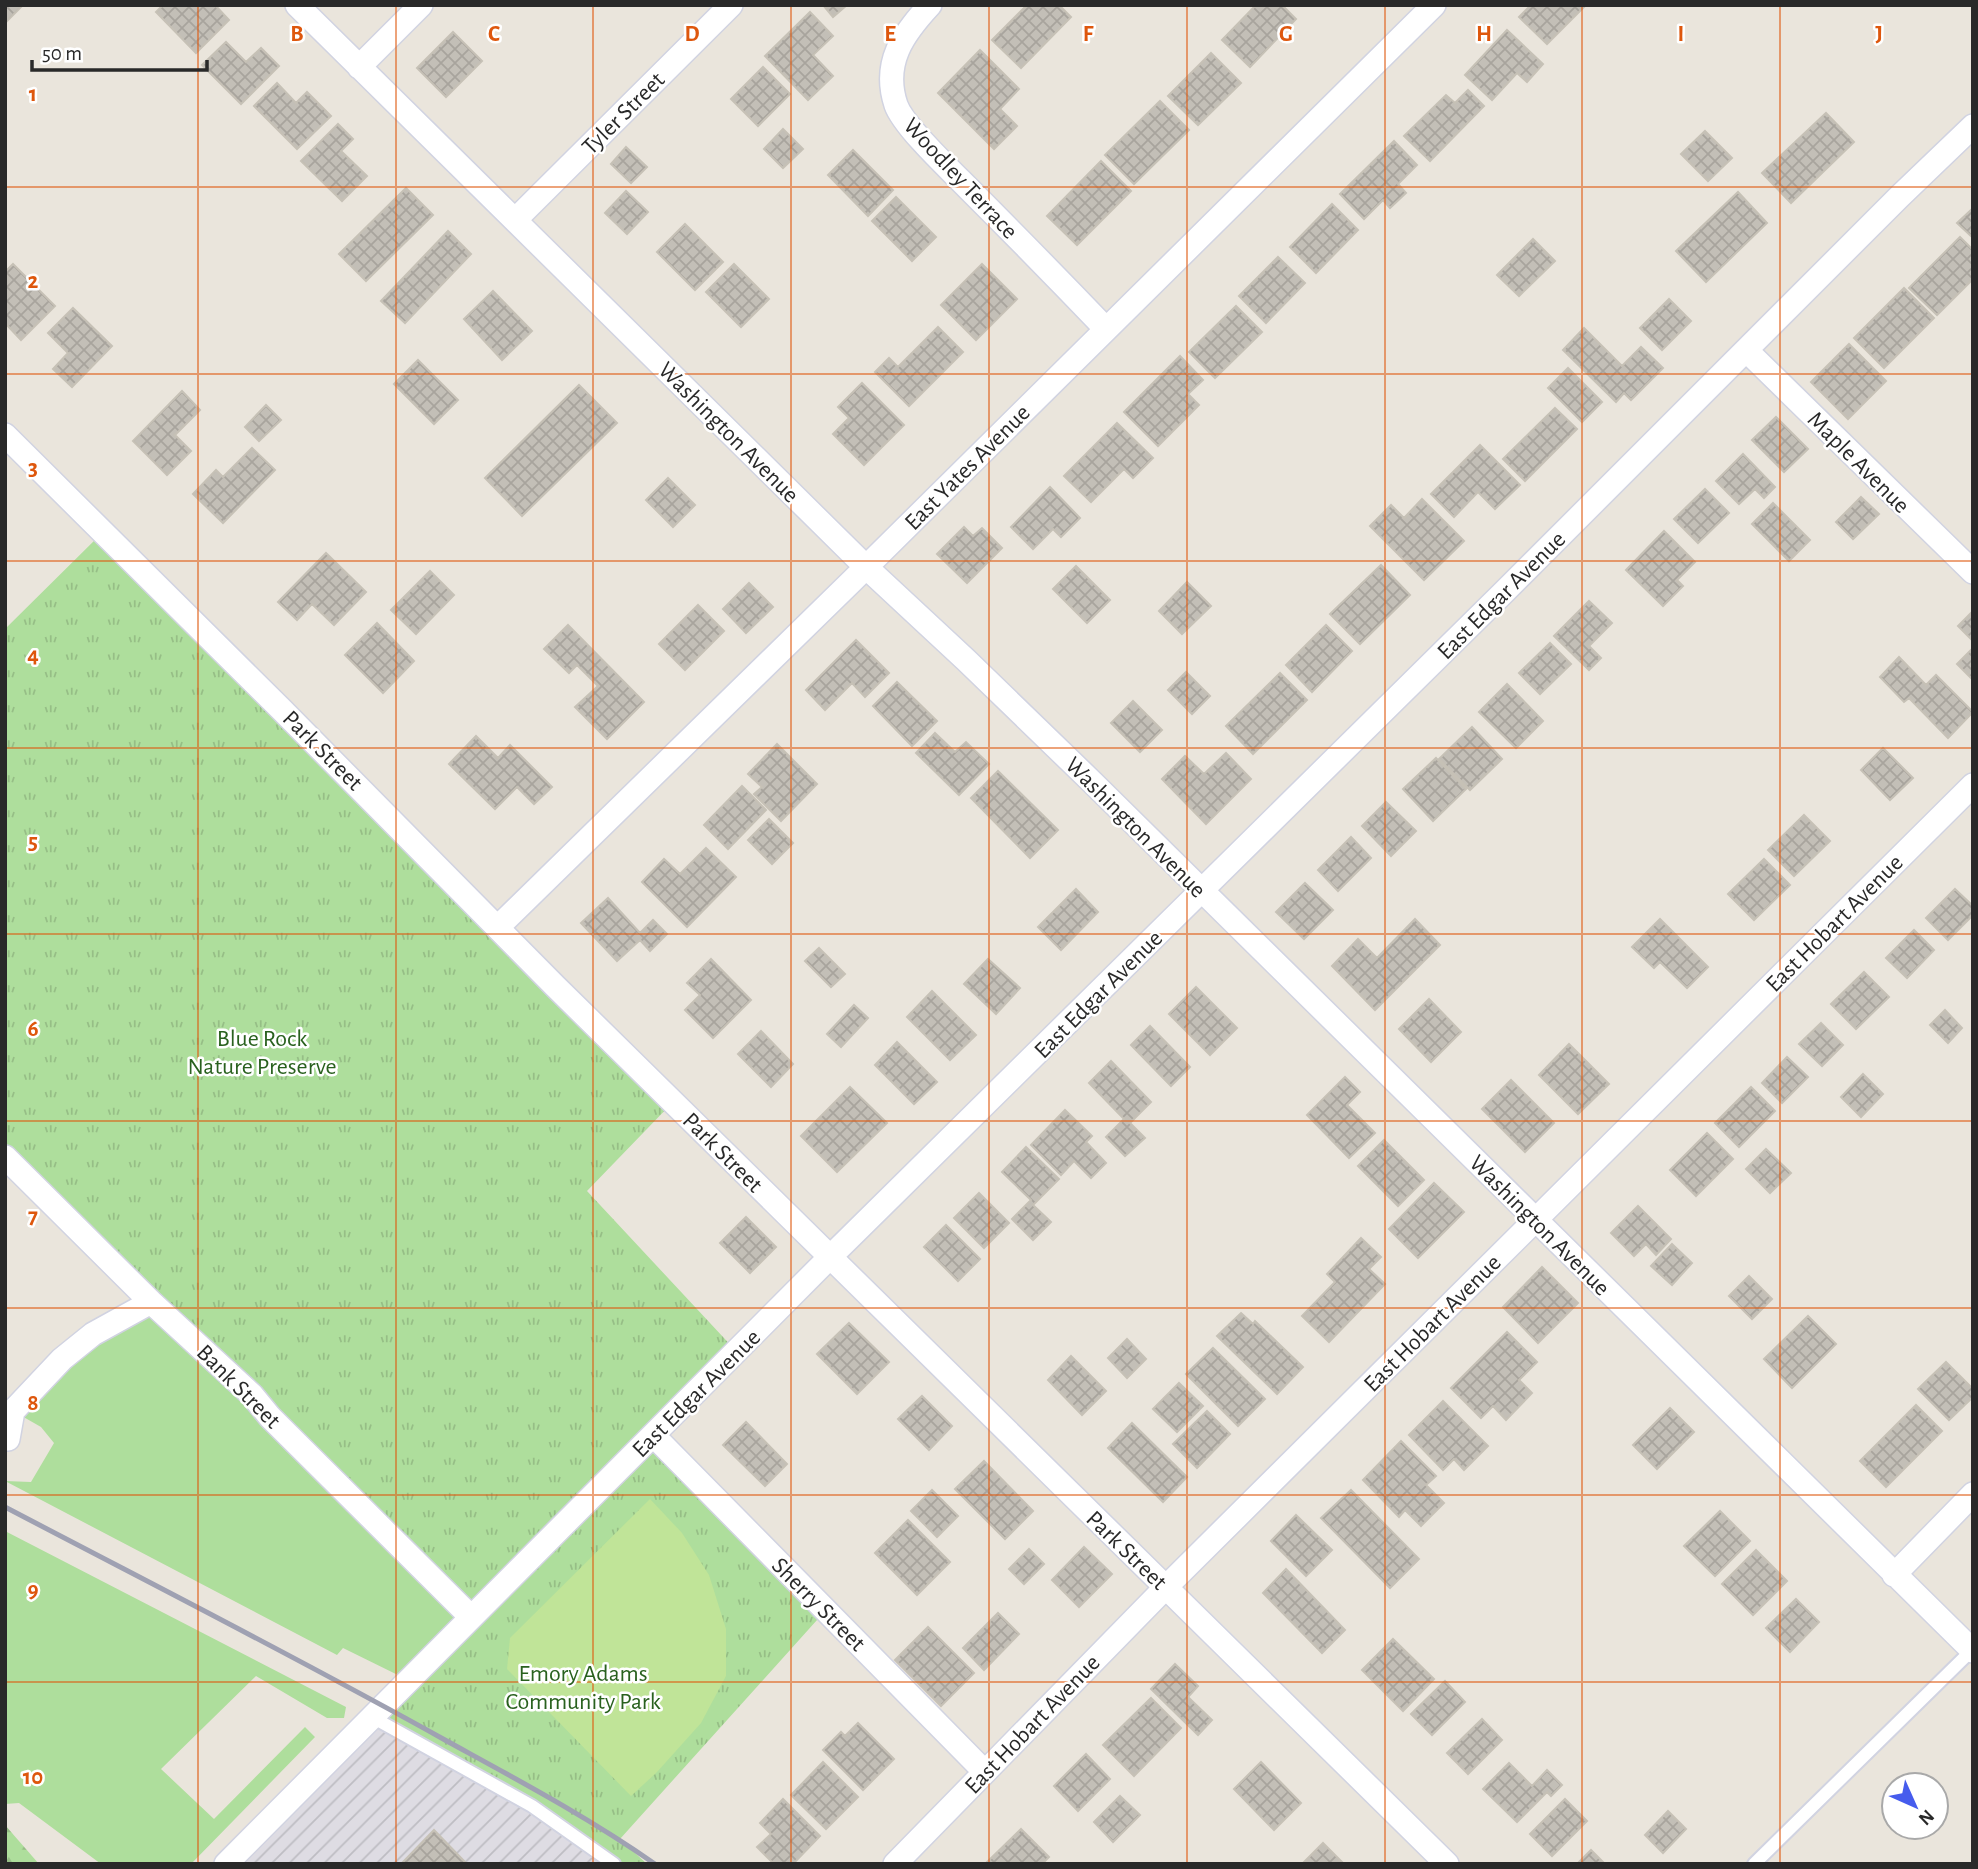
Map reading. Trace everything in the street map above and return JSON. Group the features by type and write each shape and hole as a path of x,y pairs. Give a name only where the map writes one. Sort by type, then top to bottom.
{"street":[{"name":"Washington Avenue","path":"297,5 866,567 1092,782 1972,1650"},
{"path":"359,67 421,5"},
{"name":"Tyler Street","path":"514,220 731,5"},
{"name":"Woodley Terrace","path":"930,5 914,23 898,49 892,76 896,107 942,162 1107,329"},
{"name":"East Yates Avenue","path":"498,928 1434,5"},
{"name":"East Edgar Avenue","path":"226,1864 831,1257 1973,126"},
{"name":"Maple Avenue","path":"1746,350 1973,572"},
{"name":"Park Street","path":"5,435 282,709 555,986 1447,1864"},
{"name":"East Hobart Avenue","path":"895,1864 1166,1587 1973,785"},
{"name":"Bank Street","path":"5,1157 151,1301 252,1395 270,1417 471,1617"},
{"path":"8,1439 13,1411 62,1359 93,1334 151,1301"},
{"name":"Sherry Street","path":"654,1436 985,1772"},
{"path":"1894,1575 1973,1494"}],"lane":[{"path":"1754,1864 1972,1650"},
{"path":"372,1717 532,1806 614,1864"}],"shaded area":[{"path":"383,1705 614,1864 226,1864"}],"green space":[{"name":"Blue Rock Nature Preserve","path":"104,531 673,1102 587,1191 737,1352 654,1436 826,1610 620,1839 647,1864 614,1864 532,1806 372,1717 471,1618 5,1157 5,629"},
{"path":"151,1302 471,1617 408,1680 343,1648 337,1655 5,1481 31,1482 54,1443 41,1427 13,1411"},
{"name":"Emory Adams Community Park","path":"650,1499 682,1533 709,1575 726,1629 726,1676 701,1723 657,1772 631,1796 507,1669 510,1638"},
{"path":"5,1531 346,1707 344,1718 327,1718 256,1676 161,1769 214,1819 305,1727 315,1737 191,1864 101,1864 19,1803 5,1804"},
{"path":"5,1825 39,1864 5,1864"}],"building":[{"path":"5,5 23,5 5,23"},
{"path":"163,5 215,5 229,20 196,53 156,12"},
{"path":"823,5 847,5 833,17"},
{"path":"1027,5 1059,5 1071,17 1021,68 992,40"},
{"path":"1256,5 1282,5 1296,19 1250,67 1222,40"},
{"path":"1531,5 1586,5 1547,44 1519,17"},
{"path":"810,12 833,36 813,55 833,76 808,100 765,56"},
{"path":"1507,30 1543,64 1527,82 1517,73 1492,100 1465,75"},
{"path":"453,32 482,61 446,97 417,68"},
{"path":"226,42 246,62 261,48 279,66 241,104 202,65"},
{"path":"980,50 1019,89 1000,109 1017,126 994,149 938,93"},
{"path":"1211,53 1241,83 1198,125 1168,96"},
{"path":"763,67 790,94 758,126 731,99"},
{"path":"277,83 296,103 307,92 331,116 297,149 254,106"},
{"path":"1468,90 1484,106 1430,161 1404,136 1446,95 1455,103"},
{"path":"1160,101 1189,130 1134,184 1105,155"},
{"path":"1826,113 1854,142 1791,203 1762,173"},
{"path":"338,124 353,139 341,151 367,176 342,201 301,161"},
{"path":"783,129 803,149 783,168 764,149"},
{"path":"1705,131 1732,158 1708,181 1681,154"},
{"path":"1394,141 1417,165 1398,184 1406,193 1390,208 1383,200 1364,219 1340,194"},
{"path":"626,147 647,167 631,183 611,164"},
{"path":"853,150 893,190 868,216 828,175"},
{"path":"1101,161 1131,191 1077,245 1047,216"},
{"path":"406,188 433,215 366,281 339,254"},
{"path":"626,191 648,212 627,234 605,213"},
{"path":"1738,192 1767,223 1706,282 1676,251"},
{"path":"896,197 936,237 912,261 872,221"},
{"path":"1332,204 1358,230 1316,273 1290,247"},
{"path":"1973,208 1973,238 1957,223"},
{"path":"685,224 723,262 695,290 657,252"},
{"path":"448,231 471,254 405,323 381,301"},
{"path":"1960,237 1973,250 1973,279 1937,315 1909,288"},
{"path":"1533,239 1555,261 1519,296 1497,275"},
{"path":"1278,257 1305,283 1266,323 1239,296"},
{"path":"13,264 55,306 21,340 5,323 5,272"},
{"path":"734,264 769,299 741,327 706,292"},
{"path":"982,264 1017,299 976,340 941,305"},
{"path":"1904,288 1934,318 1884,368 1854,338"},
{"path":"493,291 532,331 502,360 464,319"},
{"path":"1669,299 1691,321 1662,350 1640,328"},
{"path":"1236,306 1262,332 1215,378 1189,352"},
{"path":"73,308 112,346 72,387 53,369 68,353 48,333"},
{"path":"938,327 963,352 909,406 875,372 889,358 898,367"},
{"path":"1584,328 1622,366 1641,347 1663,368 1631,400 1624,393 1616,402 1563,350"},
{"path":"1849,344 1886,381 1848,419 1811,382"},
{"path":"1180,356 1203,380 1188,394 1199,405 1158,446 1124,412"},
{"path":"418,360 458,400 434,424 394,384"},
{"path":"1568,368 1602,402 1582,422 1548,388"},
{"path":"862,383 904,425 864,465 833,434 849,418 838,407"},
{"path":"579,385 617,423 522,516 485,478"},
{"path":"182,391 200,410 175,435 191,451 167,475 133,441"},
{"path":"266,405 281,420 259,441 245,427"},
{"path":"1555,408 1577,429 1525,481 1503,459"},
{"path":"1776,417 1808,449 1784,472 1752,440"},
{"path":"1117,423 1153,458 1133,478 1124,469 1091,502 1064,476"},
{"path":"1480,445 1520,485 1495,509 1478,492 1454,517 1431,494"},
{"path":"252,448 275,470 223,523 193,494 216,470 223,477"},
{"path":"1743,454 1775,487 1764,498 1755,489 1739,504 1716,481"},
{"path":"668,478 695,505 673,527 646,500"},
{"path":"1050,487 1080,518 1061,537 1053,529 1033,549 1011,527"},
{"path":"1705,489 1729,513 1698,543 1674,519"},
{"path":"1861,497 1879,514 1853,539 1836,522"},
{"path":"1422,499 1464,541 1424,580 1370,526 1391,505 1404,518"},
{"path":"1773,503 1810,540 1789,561 1752,524"},
{"path":"964,527 973,536 982,528 1002,548 967,583 937,554"},
{"path":"1664,531 1695,562 1677,580 1683,586 1663,606 1626,570"},
{"path":"326,553 366,592 334,625 312,604 297,620 278,602"},
{"path":"1381,565 1410,595 1360,644 1330,614"},
{"path":"1076,566 1110,600 1087,623 1053,589"},
{"path":"430,571 454,595 416,634 391,610"},
{"path":"1187,582 1211,606 1182,634 1159,611"},
{"path":"749,583 773,607 746,633 723,609"},
{"path":"1589,601 1612,623 1589,646 1601,658 1589,670 1554,636"},
{"path":"698,605 724,631 685,670 659,644"},
{"path":"1973,611 1973,639 1972,640 1958,626"},
{"path":"377,623 414,661 383,693 345,655"},
{"path":"568,625 644,702 607,739 575,707 598,686 577,665 569,673 544,649"},
{"path":"1326,625 1352,651 1312,692 1286,665"},
{"path":"856,640 889,673 865,697 852,683 825,710 806,690"},
{"path":"1550,643 1571,664 1540,694 1519,673"},
{"path":"1973,648 1973,680 1957,664"},
{"path":"1899,657 1926,685 1936,675 1973,712 1948,738 1909,698 1904,702 1880,677"},
{"path":"1186,672 1210,696 1192,714 1168,690"},
{"path":"1280,673 1307,700 1253,754 1226,726"},
{"path":"897,682 937,721 912,746 873,706"},
{"path":"1507,684 1543,721 1516,748 1479,712"},
{"path":"1133,701 1162,730 1140,752 1111,723"},
{"path":"1472,727 1502,759 1470,790 1439,759"},
{"path":"935,733 955,752 966,742 989,764 959,795 916,753"},
{"path":"476,736 498,758 510,745 552,787 534,804 517,787 495,809 449,764"},
{"path":"777,744 817,784 781,821 754,794 762,787 748,774"},
{"path":"1883,748 1913,778 1890,800 1861,770"},
{"path":"1226,753 1251,779 1206,824 1162,779 1185,756 1204,774"},
{"path":"1436,758 1466,789 1433,821 1403,789"},
{"path":"998,771 1058,830 1030,858 971,798"},
{"path":"742,786 766,810 728,849 704,825"},
{"path":"1386,802 1416,831 1391,856 1362,826"},
{"path":"1804,815 1830,841 1794,876 1768,850"},
{"path":"769,819 793,843 772,864 748,840"},
{"path":"1351,837 1371,858 1338,891 1318,870"},
{"path":"706,848 736,877 687,927 642,882 664,859 680,874"},
{"path":"1764,859 1790,885 1754,920 1728,894"},
{"path":"1305,883 1333,910 1304,939 1276,912"},
{"path":"1076,889 1098,912 1061,950 1038,927"},
{"path":"1955,889 1973,906 1973,915 1948,940 1926,918"},
{"path":"608,898 640,933 653,920 667,934 650,951 640,940 617,961 581,923"},
{"path":"1415,919 1440,945 1375,1010 1332,966 1358,939 1377,958"},
{"path":"1660,919 1708,967 1687,988 1660,962 1654,968 1632,947"},
{"path":"1914,930 1934,950 1907,978 1886,958"},
{"path":"819,948 845,974 831,987 805,961"},
{"path":"711,959 751,1000 713,1038 685,1010 700,995 687,983"},
{"path":"988,959 1020,988 996,1014 964,984"},
{"path":"1864,972 1889,997 1856,1029 1831,1004"},
{"path":"1196,987 1237,1028 1210,1055 1169,1014"},
{"path":"932,991 976,1035 950,1060 907,1017"},
{"path":"1429,999 1461,1032 1431,1062 1399,1029"},
{"path":"854,1005 868,1018 841,1047 827,1034"},
{"path":"1945,1010 1962,1028 1948,1043 1930,1025"},
{"path":"1821,1023 1843,1045 1822,1066 1799,1044"},
{"path":"1150,1026 1190,1067 1171,1086 1131,1045"},
{"path":"761,1031 793,1064 771,1087 738,1054"},
{"path":"897,1042 937,1082 914,1104 875,1065"},
{"path":"1569,1044 1609,1084 1578,1114 1539,1075"},
{"path":"1787,1057 1808,1077 1782,1103 1762,1083"},
{"path":"1111,1061 1151,1102 1130,1123 1145,1138 1125,1156 1106,1137 1124,1119 1089,1083"},
{"path":"1863,1074 1883,1094 1861,1117 1841,1097"},
{"path":"1345,1077 1360,1092 1347,1105 1375,1133 1349,1158 1307,1115"},
{"path":"1511,1080 1554,1123 1525,1152 1482,1109"},
{"path":"850,1087 887,1123 837,1172 801,1136"},
{"path":"1751,1087 1775,1111 1739,1147 1715,1123"},
{"path":"1065,1110 1092,1136 1086,1142 1106,1163 1091,1178 1074,1161 1061,1175 1031,1145"},
{"path":"1707,1133 1733,1159 1696,1196 1670,1170"},
{"path":"1384,1140 1424,1180 1398,1206 1358,1166"},
{"path":"1026,1147 1059,1179 1033,1205 1051,1222 1033,1240 1012,1219 1031,1200 1002,1172"},
{"path":"1766,1149 1791,1173 1770,1193 1746,1169"},
{"path":"1434,1183 1464,1212 1418,1258 1389,1229"},
{"path":"979,1193 1009,1223 984,1248 954,1218"},
{"path":"1638,1206 1671,1239 1656,1255 1646,1244 1634,1256 1611,1233"},
{"path":"746,1217 776,1247 750,1273 720,1243"},
{"path":"946,1225 980,1259 958,1281 924,1247"},
{"path":"1361,1238 1381,1257 1369,1269 1385,1284 1329,1342 1302,1316 1335,1282 1327,1274"},
{"path":"1672,1244 1692,1263 1672,1285 1651,1266"},
{"path":"1542,1267 1578,1303 1538,1343 1503,1307"},
{"path":"1749,1276 1772,1299 1752,1319 1729,1296"},
{"path":"1241,1313 1253,1324 1255,1321 1303,1367 1277,1394 1217,1336"},
{"path":"1808,1316 1836,1344 1792,1388 1764,1359"},
{"path":"849,1323 889,1362 857,1394 817,1354"},
{"path":"1507,1332 1537,1362 1519,1380 1532,1393 1506,1420 1493,1406 1481,1418 1451,1388"},
{"path":"1127,1339 1146,1359 1127,1378 1108,1358"},
{"path":"1213,1348 1265,1399 1238,1426 1186,1374"},
{"path":"1071,1356 1106,1391 1082,1415 1048,1380"},
{"path":"1946,1362 1973,1389 1973,1397 1949,1420 1918,1389"},
{"path":"1179,1383 1203,1406 1177,1432 1153,1409"},
{"path":"922,1396 952,1426 929,1450 898,1419"},
{"path":"1443,1401 1488,1446 1464,1470 1454,1459 1443,1470 1409,1435"},
{"path":"1916,1405 1942,1431 1886,1487 1860,1461"},
{"path":"1670,1408 1694,1432 1657,1469 1633,1445"},
{"path":"1207,1411 1230,1434 1197,1468 1173,1444"},
{"path":"746,1422 787,1464 765,1486 723,1445"},
{"path":"1132,1423 1187,1477 1163,1502 1108,1448"},
{"path":"1401,1441 1436,1476 1426,1485 1444,1503 1421,1526 1405,1510 1399,1517 1363,1480"},
{"path":"984,1461 1033,1511 1005,1539 955,1489"},
{"path":"932,1490 958,1516 937,1537 911,1511"},
{"path":"1351,1490 1419,1559 1390,1588 1321,1518"},
{"path":"1720,1511 1750,1541 1715,1576 1684,1546"},
{"path":"1296,1515 1332,1550 1306,1576 1271,1541"},
{"path":"908,1520 950,1562 917,1595 875,1553"},
{"path":"1084,1547 1112,1574 1079,1607 1052,1580"},
{"path":"1029,1549 1044,1564 1024,1584 1009,1569"},
{"path":"1756,1550 1787,1581 1753,1615 1722,1584"},
{"path":"1286,1569 1345,1630 1322,1653 1263,1593"},
{"path":"1796,1599 1819,1622 1790,1652 1766,1628"},
{"path":"998,1613 1019,1634 984,1670 963,1648"},
{"path":"928,1627 974,1673 941,1706 895,1660"},
{"path":"1393,1639 1434,1679 1403,1711 1362,1670"},
{"path":"1175,1664 1198,1686 1188,1697 1212,1720 1198,1735 1151,1689"},
{"path":"1445,1681 1465,1702 1432,1735 1411,1714"},
{"path":"1151,1698 1181,1728 1134,1776 1103,1745"},
{"path":"1482,1719 1502,1740 1468,1774 1447,1753"},
{"path":"858,1723 894,1759 863,1790 823,1750 841,1732 845,1736"},
{"path":"1086,1754 1110,1779 1078,1811 1054,1786"},
{"path":"823,1762 858,1797 826,1829 791,1795"},
{"path":"1261,1762 1301,1803 1274,1830 1234,1789"},
{"path":"1509,1763 1532,1786 1547,1770 1562,1785 1551,1796 1547,1792 1517,1822 1483,1789"},
{"path":"1120,1796 1140,1815 1113,1842 1094,1822"},
{"path":"783,1799 820,1836 793,1864 774,1864 757,1847 771,1834 760,1823"},
{"path":"1565,1799 1587,1821 1552,1856 1530,1834"},
{"path":"1668,1811 1686,1829 1663,1853 1645,1835"},
{"path":"1021,1829 1049,1857 1042,1864 985,1864"},
{"path":"434,1830 467,1864 401,1864"},
{"path":"1323,1843 1344,1864 1302,1864"},
{"path":"1591,1850 1605,1864 1577,1864"}],"railway":[{"path":"5,1507 390,1710 552,1799 655,1864"}]}
